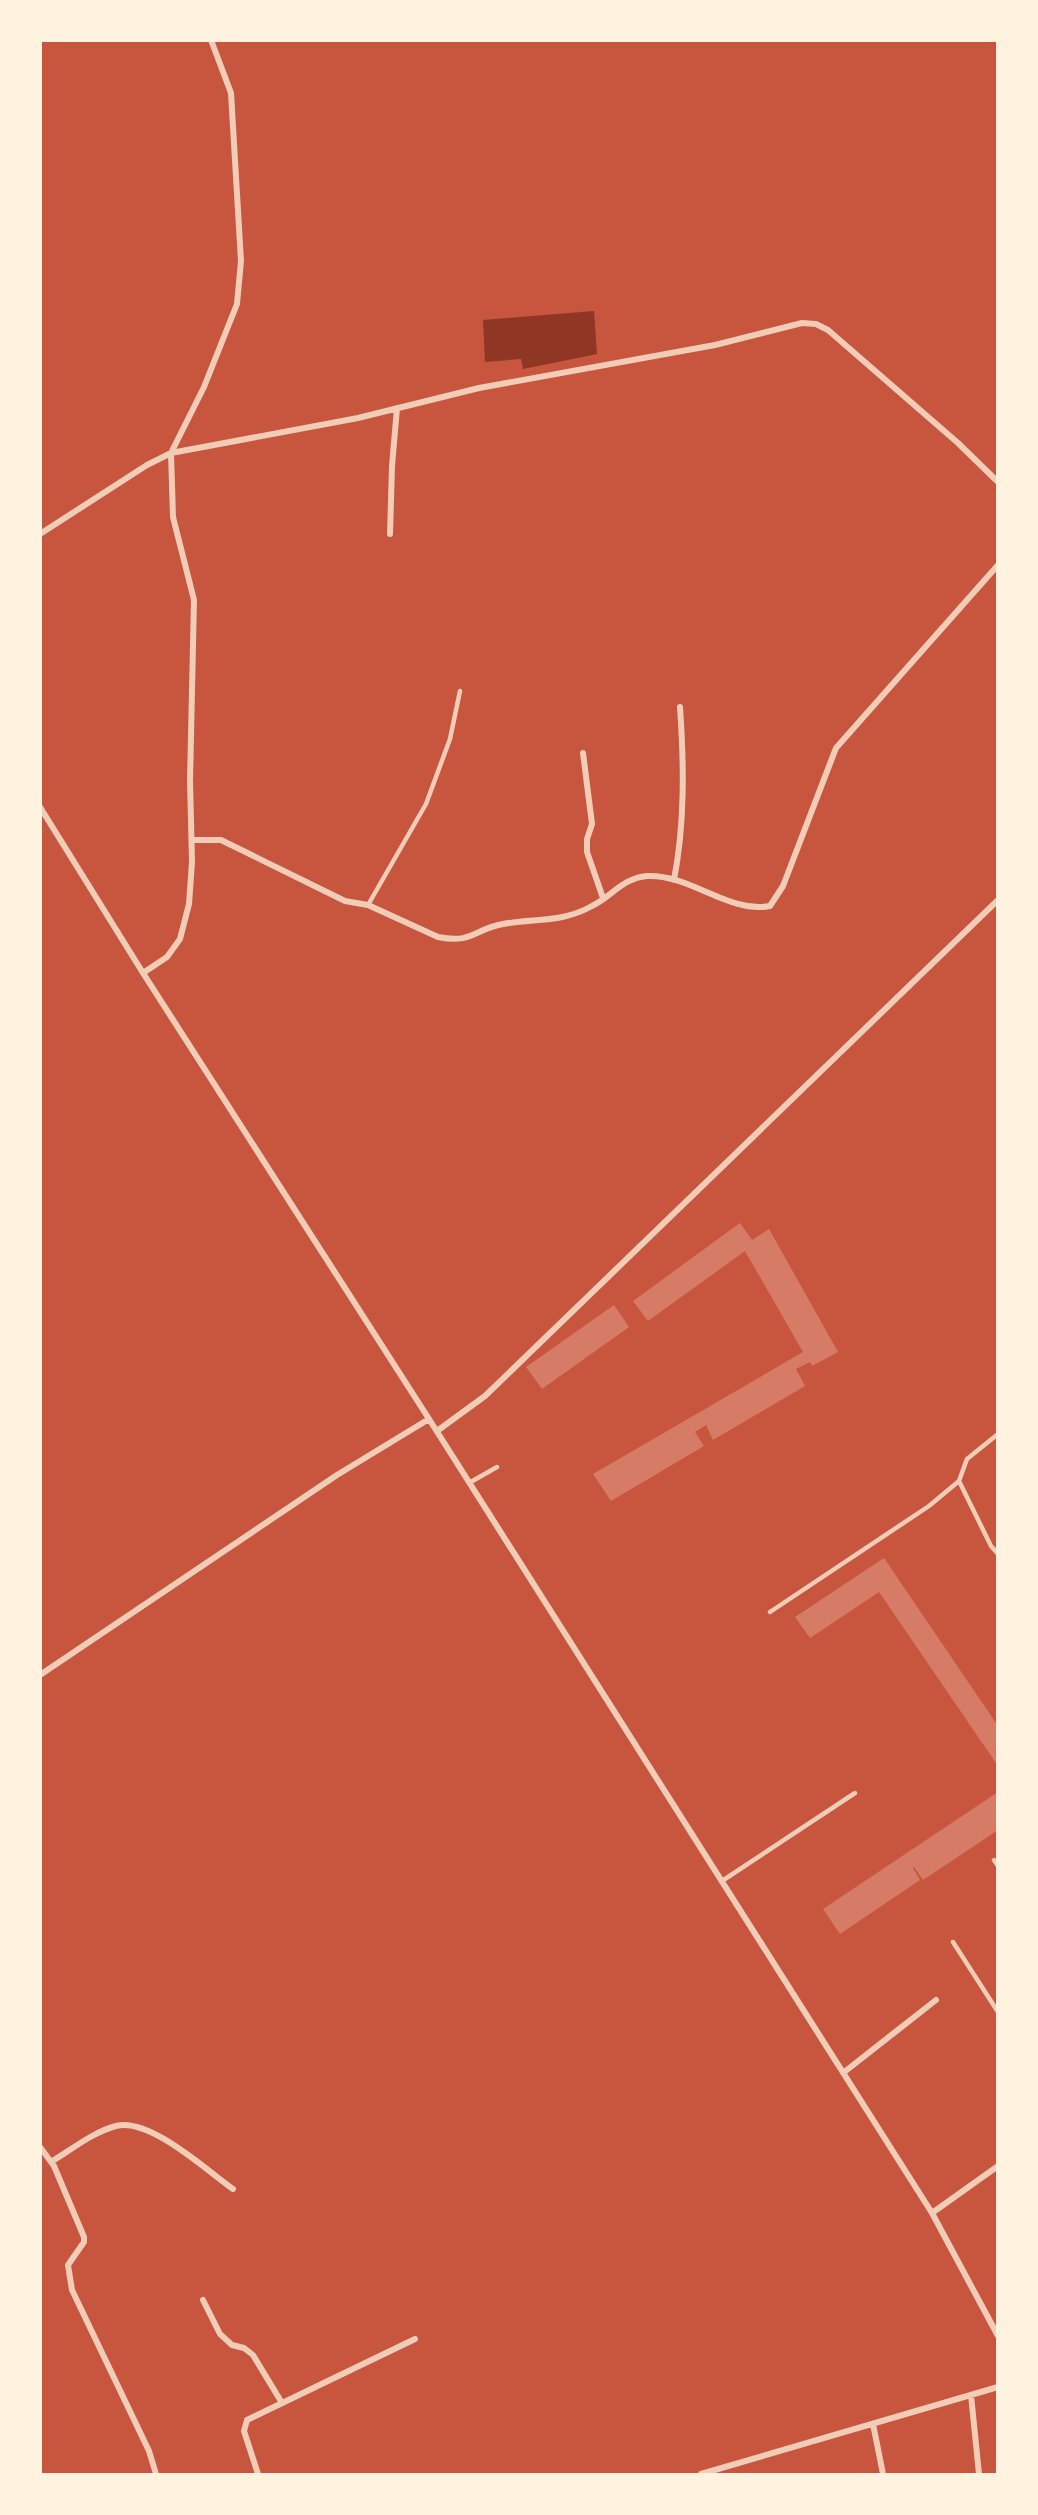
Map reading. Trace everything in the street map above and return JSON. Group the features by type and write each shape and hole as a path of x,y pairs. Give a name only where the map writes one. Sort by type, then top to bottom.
{"street":[{"path":"143,973 167,957 180,939 189,904 193,840 190,781 194,600 173,517 171,453 204,387 237,304 241,261 231,93 211,40"},
{"path":"40,534 137,470 171,453 358,418 479,388 715,345 802,323 816,324 828,330 958,443 998,482"},
{"path":"390,534 397,408"},
{"path":"193,840 222,840 345,901 368,905 438,937 462,940 493,926 564,918 593,906 631,879 648,876 674,880 735,902 759,908 770,906 783,886 836,748 998,565"},
{"path":"674,880 681,836 683,758 680,706"},
{"path":"584,753 592,824 587,838 587,852 603,898"},
{"path":"40,807 143,973 437,1431 932,2213 998,2336"},
{"path":"437,1431 485,1396 998,900"},
{"path":"40,1675 337,1474 429,1419"},
{"path":"843,2073 936,2000"},
{"path":"51,2162 102,2132 117,2126 132,2124 160,2138 232,2189"},
{"path":"40,2147 51,2162 84,2237 84,2242 68,2265 72,2290 149,2451 156,2475"},
{"path":"932,2213 998,2166"},
{"path":"203,2300 220,2334 232,2345 244,2348 253,2355 282,2403"},
{"path":"258,2475 245,2434 244,2423 253,2416 415,2339"},
{"path":"701,2475 998,2387"},
{"path":"971,2395 979,2475"},
{"path":"873,2424 884,2475"}],"lane":[{"path":"368,905 426,804 450,739 460,691"},
{"path":"770,1612 929,1506 959,1481 967,1459 998,1434"},
{"path":"470,1483 497,1467"},
{"path":"959,1481 991,1546 998,1554"},
{"path":"722,1881 855,1793"},
{"path":"994,1860 998,1866"},
{"path":"954,1942 998,2012"}],"shaded area":[{"path":"594,311 597,354 523,369 521,359 485,362 483,320"}],"building":[{"path":"740,1223 752,1240 769,1229 838,1352 812,1366 810,1362 796,1369 805,1386 713,1440 706,1425 695,1432 704,1446 611,1501 593,1474 803,1352 745,1251 648,1321 633,1301"},
{"path":"614,1305 629,1327 542,1389 526,1367"},
{"path":"884,1558 998,1726 998,1766 879,1592 810,1638 795,1617"},
{"path":"998,1792 998,1830 923,1880 914,1867 920,1880 840,1934 823,1909"}]}
